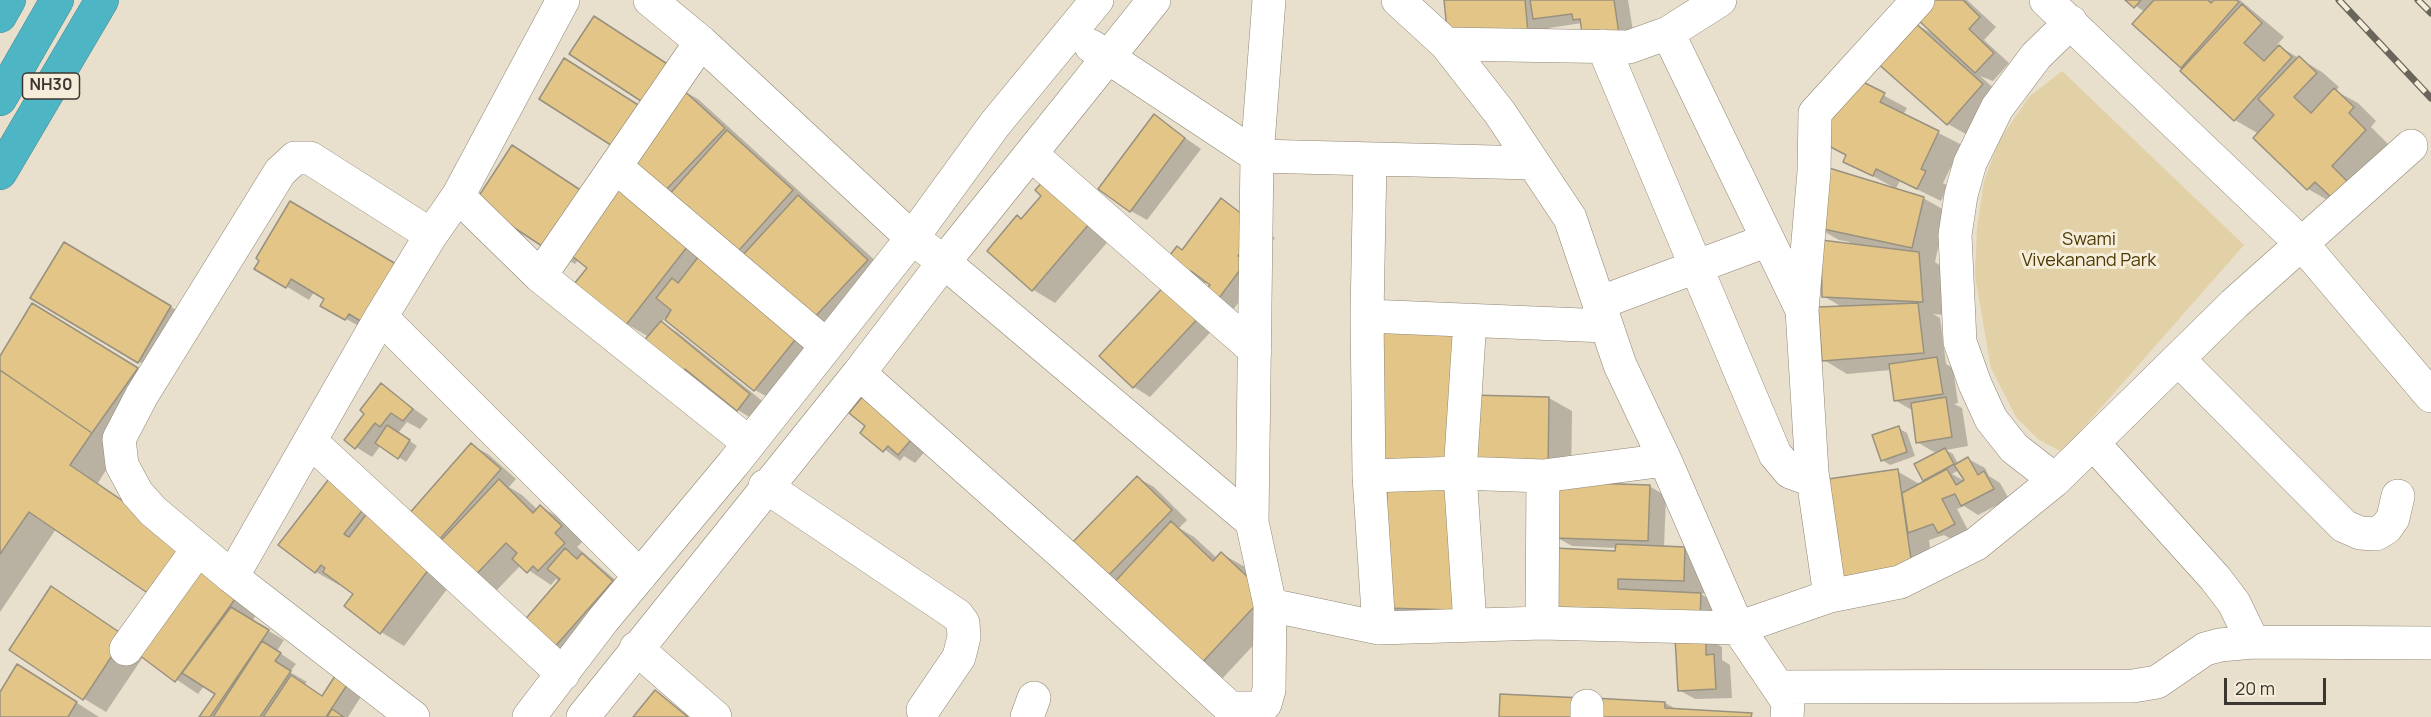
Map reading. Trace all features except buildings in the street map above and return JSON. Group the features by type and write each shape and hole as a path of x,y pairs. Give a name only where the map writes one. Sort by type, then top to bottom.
{"highway":[{"path":"0,16 9,0"},
{"path":"0,99 57,0"},
{"name":"NH30","path":"0,173 97,2"}],"street":[{"path":"232,577 381,317 431,235 458,196 563,0"},
{"path":"650,0 701,42 912,238 944,262 1252,522"},
{"path":"529,717 912,238 995,124 1098,0"},
{"path":"583,717 765,486 859,374 944,262 1154,0"},
{"path":"859,374 1065,556 1230,708 1258,708 1265,704 1269,690 1270,605 1252,522 1257,156 1269,0"},
{"path":"1398,0 1440,39 1500,113 1570,219 1620,365 1665,460 1738,628 1783,702 2133,686 2157,682 2205,649 2220,645 2253,642 2431,643"},
{"path":"1432,0 1440,39"},
{"path":"1440,39 1629,47 1668,33 1720,0"},
{"path":"1830,596 1812,480 1802,309 1814,172 1815,113 1918,0"},
{"path":"2046,0 2303,245 2431,396"},
{"path":"2055,480 2014,448 1991,419 1975,384 1960,342 1955,235 1961,195 1970,163 1998,108 2036,56 2071,22"},
{"path":"1072,32 1257,156 1533,163"},
{"path":"1668,33 1802,309"},
{"path":"540,276 701,42"},
{"path":"1603,46 1698,267 1774,454 1790,472 1812,480"},
{"path":"1270,605 1379,628 1542,623 1738,628 1830,596 1900,582 1976,544 2055,480 2234,304 2303,245 2411,146"},
{"path":"1031,154 1255,350"},
{"path":"413,717 232,577 153,511 137,493 122,465 119,439 142,395 280,172 296,158 310,158 431,235"},
{"path":"1370,159 1367,316 1370,476 1379,628"},
{"path":"616,166 826,345"},
{"path":"458,196 540,276 749,443"},
{"path":"1367,316 1470,320 1603,314 1698,267 1768,240"},
{"path":"381,317 640,576"},
{"path":"1470,320 1460,473 1470,624"},
{"path":"2179,360 2344,526 2360,533 2376,534 2386,528 2393,518 2398,496"},
{"path":"310,441 563,674"},
{"path":"2093,443 2215,578 2234,603 2253,642"},
{"path":"1370,476 1460,473 1543,476 1665,460"},
{"path":"1542,623 1543,476"},
{"path":"765,486 957,615 963,623 964,637 959,657 922,710"},
{"path":"126,650 198,549"},
{"path":"636,648 716,717"}],"green space":[{"name":"Swami Vivekanand Park","path":"2062,71 2244,245 2062,452 2038,439 2016,417 1991,368 1975,276 1977,229 1984,181 2000,139 2029,97"}],"railway":[{"path":"2339,0 2431,98"},
{"path":"2418,0 2431,13"}]}
